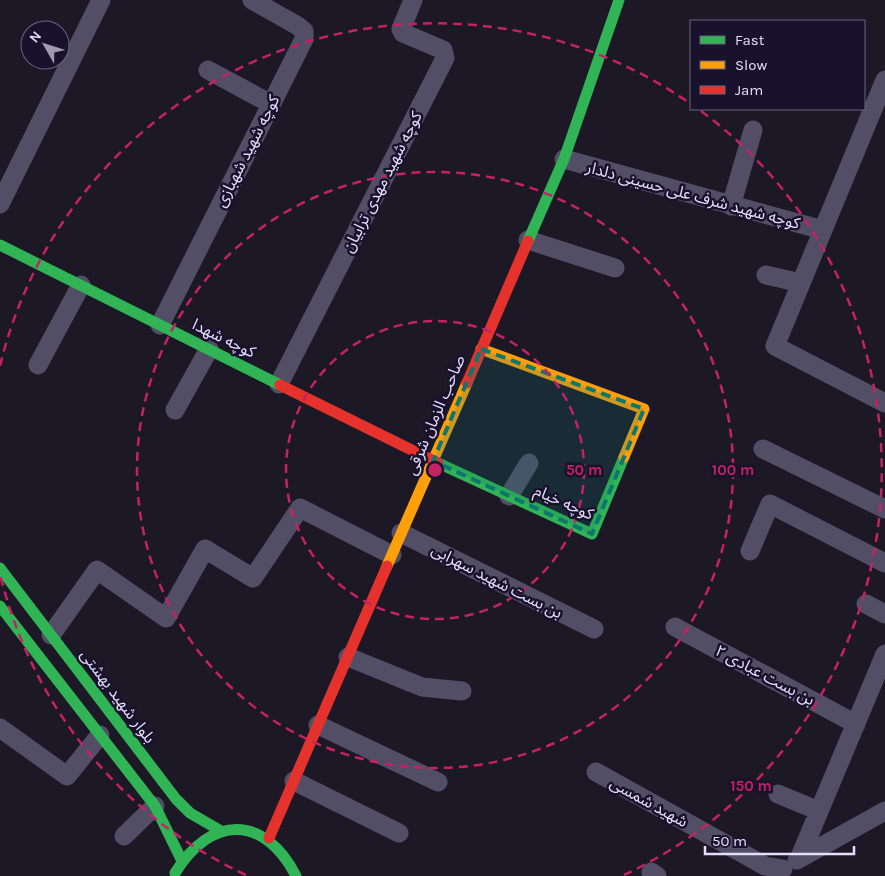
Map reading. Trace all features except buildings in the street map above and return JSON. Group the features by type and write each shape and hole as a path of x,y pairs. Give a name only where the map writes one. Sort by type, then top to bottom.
{"main road":[{"name":"صاحب الزمان شرقی","path":"269,838 564,159 619,0"},
{"name":"کوچه شهدا","path":"0,245 433,461"},
{"name":"کوچه خیام","path":"433,461 592,534 644,409 481,349"},
{"name":"بلوار شهید بهشتی","path":"0,568 176,799 190,813 221,831"},
{"path":"0,606 155,806 181,859"},
{"path":"174,876 181,859 192,846 205,837 221,831 245,830 269,838 282,849 291,862 296,876"}],"street":[{"path":"0,204 101,0"},
{"name":"کوچه شهید شهبازی","path":"160,325 304,38 304,31 298,26 252,0"},
{"name":"کوچه شهید مهدی ترابیان","path":"279,384 445,58 443,50 403,33 401,29 413,0"},
{"path":"208,70 271,104"},
{"name":"کوچه شهید شرف علی حسینی دلدار","path":"883,90 775,346 885,403"},
{"path":"731,206 753,130"},
{"name":"کوچه شهید شرف علی حسینی دلدار","path":"564,159 823,230"},
{"path":"528,240 615,268"},
{"path":"766,275 801,283"},
{"path":"38,365 81,285"},
{"path":"175,410 208,349"},
{"path":"763,449 885,509"},
{"path":"509,496 529,463"},
{"path":"750,551 770,504 885,563"},
{"path":"51,635 97,570 166,618 205,549 253,578 300,508 392,555"},
{"name":"بن بست شهید سهرابی","path":"401,533 594,629"},
{"path":"866,604 885,614"},
{"name":"بن بست عبادی ۲","path":"675,626 856,724"},
{"path":"799,859 885,654"},
{"path":"348,657 422,687 462,691"},
{"path":"318,726 438,782"},
{"path":"0,728 68,776 100,736"},
{"name":"شهید شمسی","path":"596,772 778,873"},
{"path":"294,781 399,833"},
{"path":"778,794 819,811"},
{"path":"124,836 155,806"},
{"path":"778,873 799,859 885,811"}],"highlighted area":[{"path":"481,349 644,409 592,534 433,461"}],"traffic: fast":[{"path":"528,241 564,159 619,0"},
{"path":"0,245 280,385"},
{"path":"438,463 592,534 624,457"},
{"path":"0,568 176,799 190,813 221,831"},
{"path":"0,606 155,806 181,859"},
{"path":"175,873 189,854 205,840 221,832 237,830 253,833 269,841 283,856 296,876"}],"traffic: slow":[{"path":"481,349 644,409 624,457"},
{"path":"387,566 467,383"}],"traffic: jam":[{"path":"467,383 528,241"},
{"path":"280,385 438,463"},
{"path":"269,838 387,566"}]}
